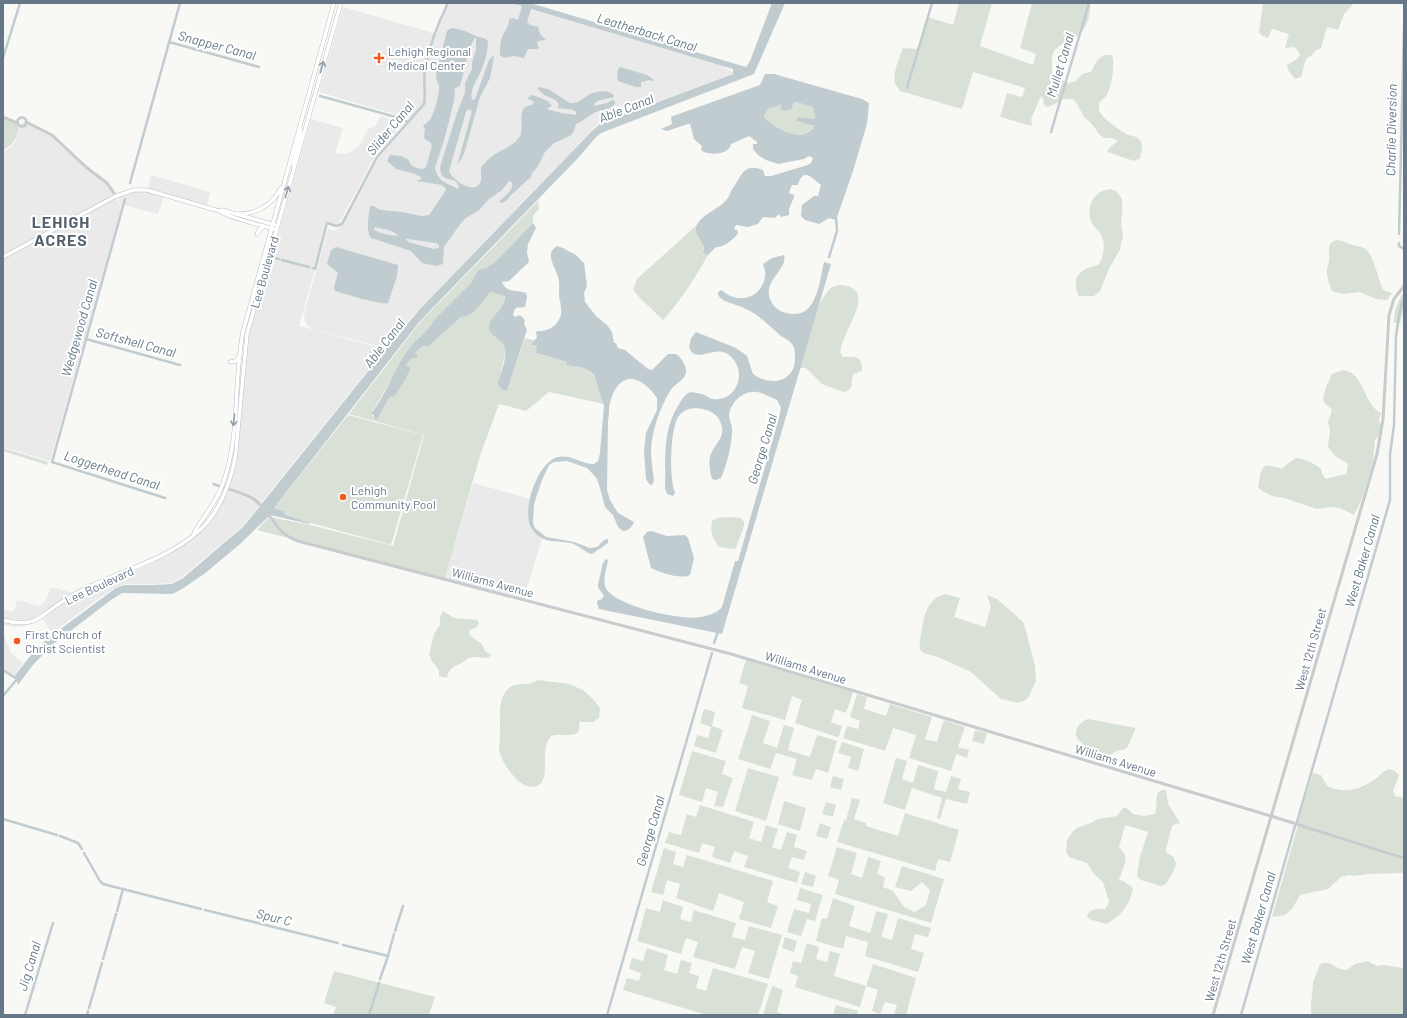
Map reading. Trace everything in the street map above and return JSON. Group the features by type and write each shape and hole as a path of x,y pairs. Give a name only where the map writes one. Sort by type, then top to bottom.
{"main road":[{"name":"Lee Boulevard","path":"3,620 21,623 35,620 74,595 94,585 161,557 201,529 209,520 226,490 235,462 241,403 243,346 256,283 334,3"},
{"name":"Lee Boulevard","path":"192,536 216,500 222,488 230,460 240,354 247,334 340,3"},
{"path":"294,167 294,161 301,133 300,128"},
{"path":"230,212 250,213 265,207 277,195 286,176"},
{"path":"3,258 116,196 134,190 148,190 188,202 230,212 277,228"},
{"path":"220,210 224,213 265,226 272,226"},
{"path":"257,234 260,229 265,226"},
{"path":"256,283 256,301"},
{"path":"238,369 236,365 230,362 237,361 240,354"},
{"path":"238,380 238,402 241,403"}],"street":[{"path":"3,117 18,121 21,127 26,124 49,133 83,165 107,183 116,196"},
{"path":"18,121 20,118 24,118 26,124"},
{"name":"West 12th Street","path":"1213,1015 1378,450 1383,419 1389,315 1394,299 1404,286"},
{"name":"Williams Avenue","path":"214,484 226,490 248,495 259,503 283,533 298,541 719,650 1271,816 1404,858"}],"shaded area":[{"path":"446,3 509,3 718,64 735,73 597,125 414,315 387,348 312,329 307,325 304,319 305,310 328,229 336,231 377,155 411,119 319,92 343,7 437,34"},
{"path":"510,3 530,3 746,67 750,61 772,3 785,3 754,74 601,133 420,321 274,508 284,512 285,515 310,523 309,524 270,515 239,545 204,574 182,589 172,594 122,593 52,645 33,665 18,685 15,675 32,654 47,639 116,588 124,585 172,584 183,578 244,526 420,309 600,124 733,74 733,69 531,9 527,22 530,25 538,27 540,34 546,40 538,41 537,43 539,48 537,49 528,49 524,58 514,56 504,58 500,55 502,37 508,26 509,19 513,18 518,20 522,6"},
{"path":"959,3 992,3 980,46 1033,65 1036,54 1020,48 1032,3 1090,3 1088,20 1083,30 1076,37 1060,45 1055,50 1052,58 1052,72 1061,80 1069,83 1076,81 1082,74 1091,72 1098,59 1101,57 1112,55 1113,64 1111,82 1106,96 1099,103 1099,111 1114,126 1126,134 1135,136 1139,139 1142,147 1139,160 1137,159 1134,161 1107,152 1110,147 1118,141 1112,138 1104,138 1099,134 1092,124 1084,117 1073,99 1063,99 1047,107 1043,104 1044,100 1041,96 1031,119 1032,126 1000,117 1007,93 1022,97 1025,88 973,72 962,109 900,91 894,79 903,48 917,49 928,17 953,25"},
{"path":"1263,3 1354,3 1344,14 1338,30 1327,27 1321,48 1308,57 1301,77 1295,79 1288,70 1287,65 1297,59 1300,55 1294,48 1285,48 1289,34 1272,29 1268,38 1261,35 1259,32"},
{"path":"451,28 458,29 484,38 488,41 484,63 472,90 472,100 475,99 489,60 493,56 494,57 490,78 480,97 464,154 457,166 472,111 468,109 449,171 454,178 463,185 468,187 477,186 481,181 481,167 495,154 518,139 521,132 522,113 527,106 532,105 534,102 527,99 531,95 548,102 552,106 547,109 576,115 574,110 557,108 559,104 554,99 544,95 537,88 538,87 548,89 570,103 578,102 592,93 606,91 613,94 614,97 596,102 593,106 607,103 612,100 615,101 615,104 609,108 595,112 576,124 574,131 570,136 554,143 545,152 531,177 506,201 502,203 499,202 512,188 512,182 509,181 502,190 489,199 478,211 466,218 444,247 443,264 436,266 422,263 411,251 371,238 368,231 368,222 370,206 381,210 421,216 429,215 446,190 442,185 417,181 421,179 421,177 396,169 387,161 390,155 401,156 408,159 416,168 423,169 426,167 432,146 431,143 424,138 425,129 423,126 430,120 439,93 436,74 447,31","holes":["476,37 476,49 472,69 465,83 465,93 440,167 443,176 457,183 459,187 458,189 441,179 436,173 435,168 445,137 454,101 455,88 460,86 471,45","375,227 385,229 394,232 398,236 374,230","406,239 436,243 439,245 439,248 434,249 408,242"]},
{"path":"620,67 647,75 654,80 641,82 641,87 636,87 618,81 617,75"},
{"path":"765,74 774,74 862,99 869,103 867,124 853,171 836,220 829,218 819,224 805,220 801,216 802,205 814,196 818,196 821,185 812,177 805,175 800,179 798,185 792,185 789,193 794,195 794,197 789,209 789,215 781,217 779,214 775,218 763,217 758,224 748,227 736,225 734,229 737,230 738,234 731,241 716,247 708,255 703,253 704,246 697,235 697,225 706,215 724,203 743,172 747,169 756,168 763,170 765,176 771,176 808,165 811,163 813,158 809,156 804,159 778,164 766,160 758,155 753,149 753,144 757,144 757,142 749,136 731,144 726,151 715,154 707,153 701,150 702,146 694,139 690,124 667,131 661,129 672,124 671,117 673,116 760,85","holes":["796,102 813,107 814,119 797,118 796,121 814,126 809,132 803,134 789,133 781,130 764,117 769,108 781,104 781,109 785,111 791,109"]},
{"path":"796,102 813,107 815,118 813,120 799,117 797,118 796,121 814,126 803,134 789,133 781,130 764,117 771,107 781,103 782,105 792,106"},
{"path":"381,116 403,123 376,154 338,225 328,223 299,326 385,349 261,503 249,494 228,489 235,468 238,451 247,341 253,315 270,263 311,119 343,128 335,153 342,154 349,153 359,146 368,129 375,126"},
{"path":"3,118 16,124 19,128 14,141 3,150"},
{"path":"22,122 49,133 107,183 116,196 121,209 50,461 3,447 3,152 11,147 15,142"},
{"path":"151,175 210,192 207,206 148,189"},
{"path":"1110,189 1116,191 1122,199 1121,222 1123,236 1120,249 1109,269 1100,291 1094,296 1079,296 1076,289 1078,275 1086,269 1099,264 1104,249 1104,243 1100,233 1090,219 1090,207 1095,197 1099,193"},
{"path":"134,191 147,191 164,196 158,214 124,205 96,301 122,210 118,197"},
{"path":"538,201 539,209 533,216 533,223 494,263 478,270 471,283 432,326 411,346 371,414 377,420 389,398 411,368 406,365 409,359 423,346 428,347 461,317 475,310 490,292 504,296 505,299 502,306 494,316 494,336 502,341 506,350 500,375 499,387 502,390 507,391 525,338 533,340 532,342 538,345 541,355 567,362 567,365 581,367 590,371 598,384 604,404 549,392 526,411 499,404 480,456 445,578 298,540 286,533 270,517 310,525 393,546 424,435 349,414 421,321"},
{"path":"533,223 536,228 528,244 527,252 529,262 509,281 502,282 509,290 526,293 527,297 525,307 516,308 513,315 515,317 520,315 525,320 524,324 527,330 507,391 503,390 498,383 504,362 505,349 502,343 491,333 489,327 492,319 503,305 505,297 490,292 473,312 465,317 461,317 428,347 423,346 415,353 418,356 417,358 411,358 406,365 411,368 403,383 394,397 391,396 389,398 377,420 374,418 374,415 371,414 411,346 430,327 433,321 471,283 478,270 494,263"},
{"path":"698,224 697,235 704,245 703,253 708,255 676,305 663,320 633,290 637,279"},
{"path":"1338,240 1363,247 1367,251 1373,261 1383,290 1392,293 1387,300 1376,299 1360,292 1343,294 1332,291 1327,270 1329,262 1329,248 1331,243"},
{"path":"557,246 575,254 584,263 587,286 584,293 585,302 596,316 607,325 612,332 614,343 616,343 618,348 625,350 648,369 652,370 668,354 676,354 680,357 686,368 685,376 672,389 666,398 655,427 651,450 654,481 652,485 649,484 646,479 644,451 646,433 657,410 657,398 645,385 632,379 620,383 615,389 611,399 608,421 607,490 610,500 618,513 634,522 628,530 623,531 618,527 613,515 605,507 597,479 587,468 567,461 554,462 549,465 534,504 533,523 535,528 546,537 574,542 590,548 597,547 604,540 608,539 608,543 592,554 570,543 542,538 532,529 529,521 528,511 533,488 544,468 551,461 563,456 589,464 594,464 598,461 600,453 604,406 594,375 590,371 581,367 566,365 567,362 536,353 537,345 532,345 532,342 537,338 536,332 549,329 560,318 561,307 559,296 559,279 551,256 552,251"},
{"path":"336,247 398,265 397,276 388,303 370,301 335,291 334,287 338,273 327,264 331,250"},
{"path":"784,255 783,264 771,284 769,296 775,307 786,313 796,314 804,311 810,306 818,289 824,262 831,264 722,634 599,609 597,601 602,599 604,596 598,587 598,584 603,563 606,559 608,560 604,580 605,587 613,596 636,607 679,617 691,618 709,615 718,611 722,607 735,561 738,561 781,408 777,400 757,392 747,393 735,401 729,415 732,430 731,444 721,478 716,480 712,479 710,460 711,454 722,433 720,421 715,415 706,410 698,408 684,411 678,417 673,433 671,466 675,493 673,496 667,494 665,488 665,456 667,436 673,416 684,396 690,392 705,395 711,399 721,399 732,392 736,387 738,380 739,373 737,366 728,354 715,352 697,355 693,353 689,347 691,338 696,332 736,348 747,356 753,374 760,378 774,381 781,380 787,377 791,372 794,365 795,354 793,346 790,342 757,315 725,301 718,295 718,292 722,290 728,295 741,298 754,294 763,284 765,273 763,264 772,258"},
{"path":"839,285 855,290 858,296 857,310 840,352 843,357 857,358 860,360 862,366 862,371 853,374 851,387 848,391 843,392 822,384 806,368 800,368 811,327 819,306 829,290"},
{"path":"1404,292 1404,308 1400,323 1394,323 1396,307"},
{"path":"1343,370 1350,372 1356,377 1375,409 1381,413 1379,421 1381,425 1380,434 1375,440 1373,462 1361,501 1354,515 1340,508 1329,507 1317,509 1284,498 1272,496 1262,491 1258,487 1263,468 1270,466 1282,469 1296,458 1306,460 1316,465 1321,469 1322,474 1326,479 1346,474 1348,466 1347,463 1335,456 1328,447 1330,430 1328,422 1332,410 1324,402 1323,398 1332,374"},
{"path":"348,415 423,435 391,545 271,512"},
{"path":"3,448 48,462 47,465 3,451"},
{"path":"473,483 531,499 529,506 532,529 542,538 524,598 445,578"},
{"path":"227,491 245,495 251,498 259,506 244,525 182,577 172,583 124,584 116,587 52,633 43,619 37,622 19,627 3,625 3,622 31,623 84,591 145,566 169,554 202,530"},
{"path":"268,518 277,529 288,538 257,530"},
{"path":"717,518 741,518 744,522 736,548 734,549 719,547 711,532 712,521"},
{"path":"651,531 667,536 685,535 688,538 694,558 690,575 681,577 651,568 643,537 647,532"},
{"path":"51,587 73,593 42,615 30,620 18,622 3,619 3,609 14,612 17,600 39,606 45,602"},
{"path":"945,594 960,598 954,617 985,627 991,607 987,595 997,599 1023,622 1035,666 1036,681 1028,698 1018,703 1001,699 971,672 920,650 923,622 928,607 935,599"},
{"path":"443,611 454,618 477,620 479,623 477,627 470,630 469,634 484,647 485,651 491,655 488,658 468,658 452,668 447,678 439,676 439,670 429,654 434,634 440,625 440,618"},
{"path":"3,633 11,653 23,663 14,675 14,678 3,672"},
{"path":"746,660 853,692 846,713 835,709 831,722 842,726 839,736 837,737 795,723 802,700 792,696 785,720 742,708 748,686 739,683"},
{"path":"538,680 569,684 583,690 600,708 599,718 593,722 579,722 578,732 575,734 551,736 547,742 545,754 544,778 541,783 535,787 521,783 504,763 499,750 500,710 502,698 511,686 528,684"},
{"path":"857,694 867,697 864,709 886,716 890,704 932,717 925,739 937,742 944,720 965,727 958,747 969,750 967,758 956,754 951,771 909,758 916,735 893,728 885,751 843,738 847,726 858,729 860,721 850,717"},
{"path":"704,709 715,712 712,726 723,730 716,753 694,746 697,735 708,738 711,727 700,723"},
{"path":"752,715 770,721 763,743 777,748 784,725 794,728 788,750 810,757 817,735 837,741 828,773 816,769 812,780 792,775 797,759 776,753 770,769 738,759"},
{"path":"1088,719 1136,728 1127,748 1116,751 1105,757 1095,758 1088,755 1083,744 1076,735 1078,726"},
{"path":"975,730 987,733 984,744 972,741"},
{"path":"842,742 864,749 858,771 848,768 851,757 838,753"},
{"path":"692,751 726,761 722,774 733,778 723,807 714,806 718,792 706,788 702,802 679,795"},
{"path":"896,758 907,761 902,779 913,783 918,765 938,771 934,789 946,792 951,776 961,779 958,789 970,792 967,804 946,799 940,819 937,818 942,798 912,788 905,810 883,803"},
{"path":"748,768 779,777 766,821 735,811"},
{"path":"1390,769 1399,775 1393,791 1395,796 1404,798 1404,856 1298,823 1313,773 1321,775 1327,786 1334,789 1347,790 1366,785"},
{"path":"833,776 844,779 841,790 830,787"},
{"path":"1166,790 1168,804 1180,823 1172,826 1166,849 1166,852 1173,857 1176,863 1174,870 1166,884 1161,886 1141,880 1137,876 1140,857 1148,832 1125,825 1119,847 1125,854 1125,861 1119,880 1133,888 1132,894 1127,905 1120,914 1106,924 1089,919 1087,916 1088,913 1094,910 1105,909 1109,901 1103,882 1094,874 1087,863 1069,857 1066,852 1067,840 1074,830 1079,827 1098,819 1117,816 1124,807 1133,814 1144,816 1155,814 1158,792"},
{"path":"852,798 860,800 854,819 866,823 866,826 898,836 905,813 959,830 950,862 938,859 935,871 837,842 844,820 846,820"},
{"path":"784,801 806,808 800,831 778,824"},
{"path":"826,802 836,805 833,817 822,814"},
{"path":"700,805 754,822 749,838 761,842 766,825 778,829 772,847 781,850 787,832 797,835 794,847 807,851 804,860 792,857 788,868 800,872 797,883 744,867 748,856 734,851 730,863 712,857 715,847 702,843 699,853 665,843 669,832 681,835 687,814 696,817"},
{"path":"820,823 831,827 827,839 816,836"},
{"path":"1298,825 1404,859 1404,873 1349,875 1341,877 1328,889 1300,895 1292,909 1285,915 1272,917"},
{"path":"837,847 857,853 851,874 862,878 868,857 881,861 877,874 885,877 883,887 893,891 904,907 915,912 926,905 930,890 922,882 911,891 895,887 902,866 944,879 931,923 835,894 839,880 828,876"},
{"path":"664,848 676,852 673,864 683,867 687,855 773,881 767,902 778,906 771,928 739,919 744,902 719,893 713,911 676,898 680,884 667,880 663,895 651,892"},
{"path":"805,872 816,876 813,887 801,884"},
{"path":"800,888 823,895 815,921 807,919 801,936 787,932 794,909 809,913 811,904 797,900"},
{"path":"833,898 855,906 849,926 870,933 876,911 888,914 881,937 892,940 898,918 931,928 928,937 915,934 911,949 924,953 918,972 865,956 868,942 846,936 843,949 816,941 822,918 827,919"},
{"path":"663,900 683,907 680,919 691,922 694,910 736,923 732,937 745,940 749,926 782,935 769,979 748,973 755,951 742,947 735,969 693,957 698,942 686,938 681,954 637,941 646,908 660,912"},
{"path":"785,937 797,941 794,952 782,948"},
{"path":"807,943 819,947 816,959 827,962 830,951 840,954 834,976 866,986 860,1007 795,987 798,976 790,973 793,961 801,963"},
{"path":"647,948 668,955 664,970 677,974 681,960 692,963 689,973 699,976 696,988 706,991 713,968 768,984 758,1015 707,1015 623,990 627,978 639,981 641,973 629,969 632,958 643,961"},
{"path":"1367,961 1377,966 1384,965 1404,968 1404,1015 1311,1015 1313,982 1320,964 1327,963 1343,970 1347,970 1355,964"},
{"path":"873,964 916,978 906,1015 894,1015 897,1005 885,1002 880,1014 872,1011 878,990 866,986"},
{"path":"334,971 435,997 429,1015 333,1015 336,1007 324,1003"},
{"path":"772,986 783,990 777,1012 786,1015 763,1015"},
{"path":"836,1005 858,1011 857,1015 833,1015"}],"waterway":[{"path":"3,58 20,3"},
{"name":"Wedgewood Canal","path":"130,183 180,3"},
{"name":"Slider Canal","path":"313,268 315,269 327,223 336,226 342,224 377,157 424,104 424,74 427,61 434,36 448,3"},
{"path":"907,88 932,3"},
{"name":"Mullet Canal","path":"1051,132 1089,3"},
{"name":"Charlie Diversion","path":"1399,234 1404,26"},
{"name":"Snapper Canal","path":"169,42 259,67"},
{"path":"320,96 403,119 408,122"},
{"name":"Wedgewood Canal","path":"125,199 52,462 165,498"},
{"name":"George Canal","path":"829,257 837,231 836,217"},
{"name":"Charlie Diversion","path":"1399,243 1399,246 1404,249"},
{"name":"Slider Canal","path":"275,258 279,259"},
{"name":"Slider Canal","path":"282,260 309,267"},
{"name":"West Baker Canal","path":"1297,822 1390,500 1390,454 1394,425 1396,336 1399,316 1404,300"},
{"name":"Softshell Canal","path":"86,339 180,365"},
{"name":"George Canal","path":"714,643 718,631"},
{"name":"George Canal","path":"607,1015 712,653"},
{"path":"3,670 17,679"},
{"name":"Able Canal","path":"3,696 18,678"},
{"name":"Spur C","path":"3,819 57,835"},
{"name":"West Baker Canal","path":"1241,1015 1295,826"},
{"name":"Spur C","path":"60,836 78,843 82,849"},
{"name":"Spur C","path":"84,853 103,884 201,909"},
{"path":"117,911 123,889"},
{"name":"Spur C","path":"395,931 403,906"},
{"name":"Spur C","path":"205,910 338,943"},
{"path":"103,959 116,914"},
{"name":"Jig Canal","path":"25,1015 53,923"},
{"name":"Spur C","path":"343,945 388,956 394,934"},
{"name":"Spur C","path":"380,979 388,956"},
{"path":"89,1008 102,963"},
{"name":"Spur C","path":"369,1015 379,983"},
{"path":"87,1015 88,1011"}],"place":[{"name":"Lehigh Regional Medical Center","path":"379,58"},
{"name":"Lehigh Community Pool","path":"343,497"},
{"name":"First Church of Christ Scientist","path":"17,641"}],"district":[{"name":"LEHIGH ACRES","path":"61,230"}],"water label":[{"name":"Leatherback Canal","path":"647,32"},
{"name":"Loggerhead Canal","path":"112,470"}]}
